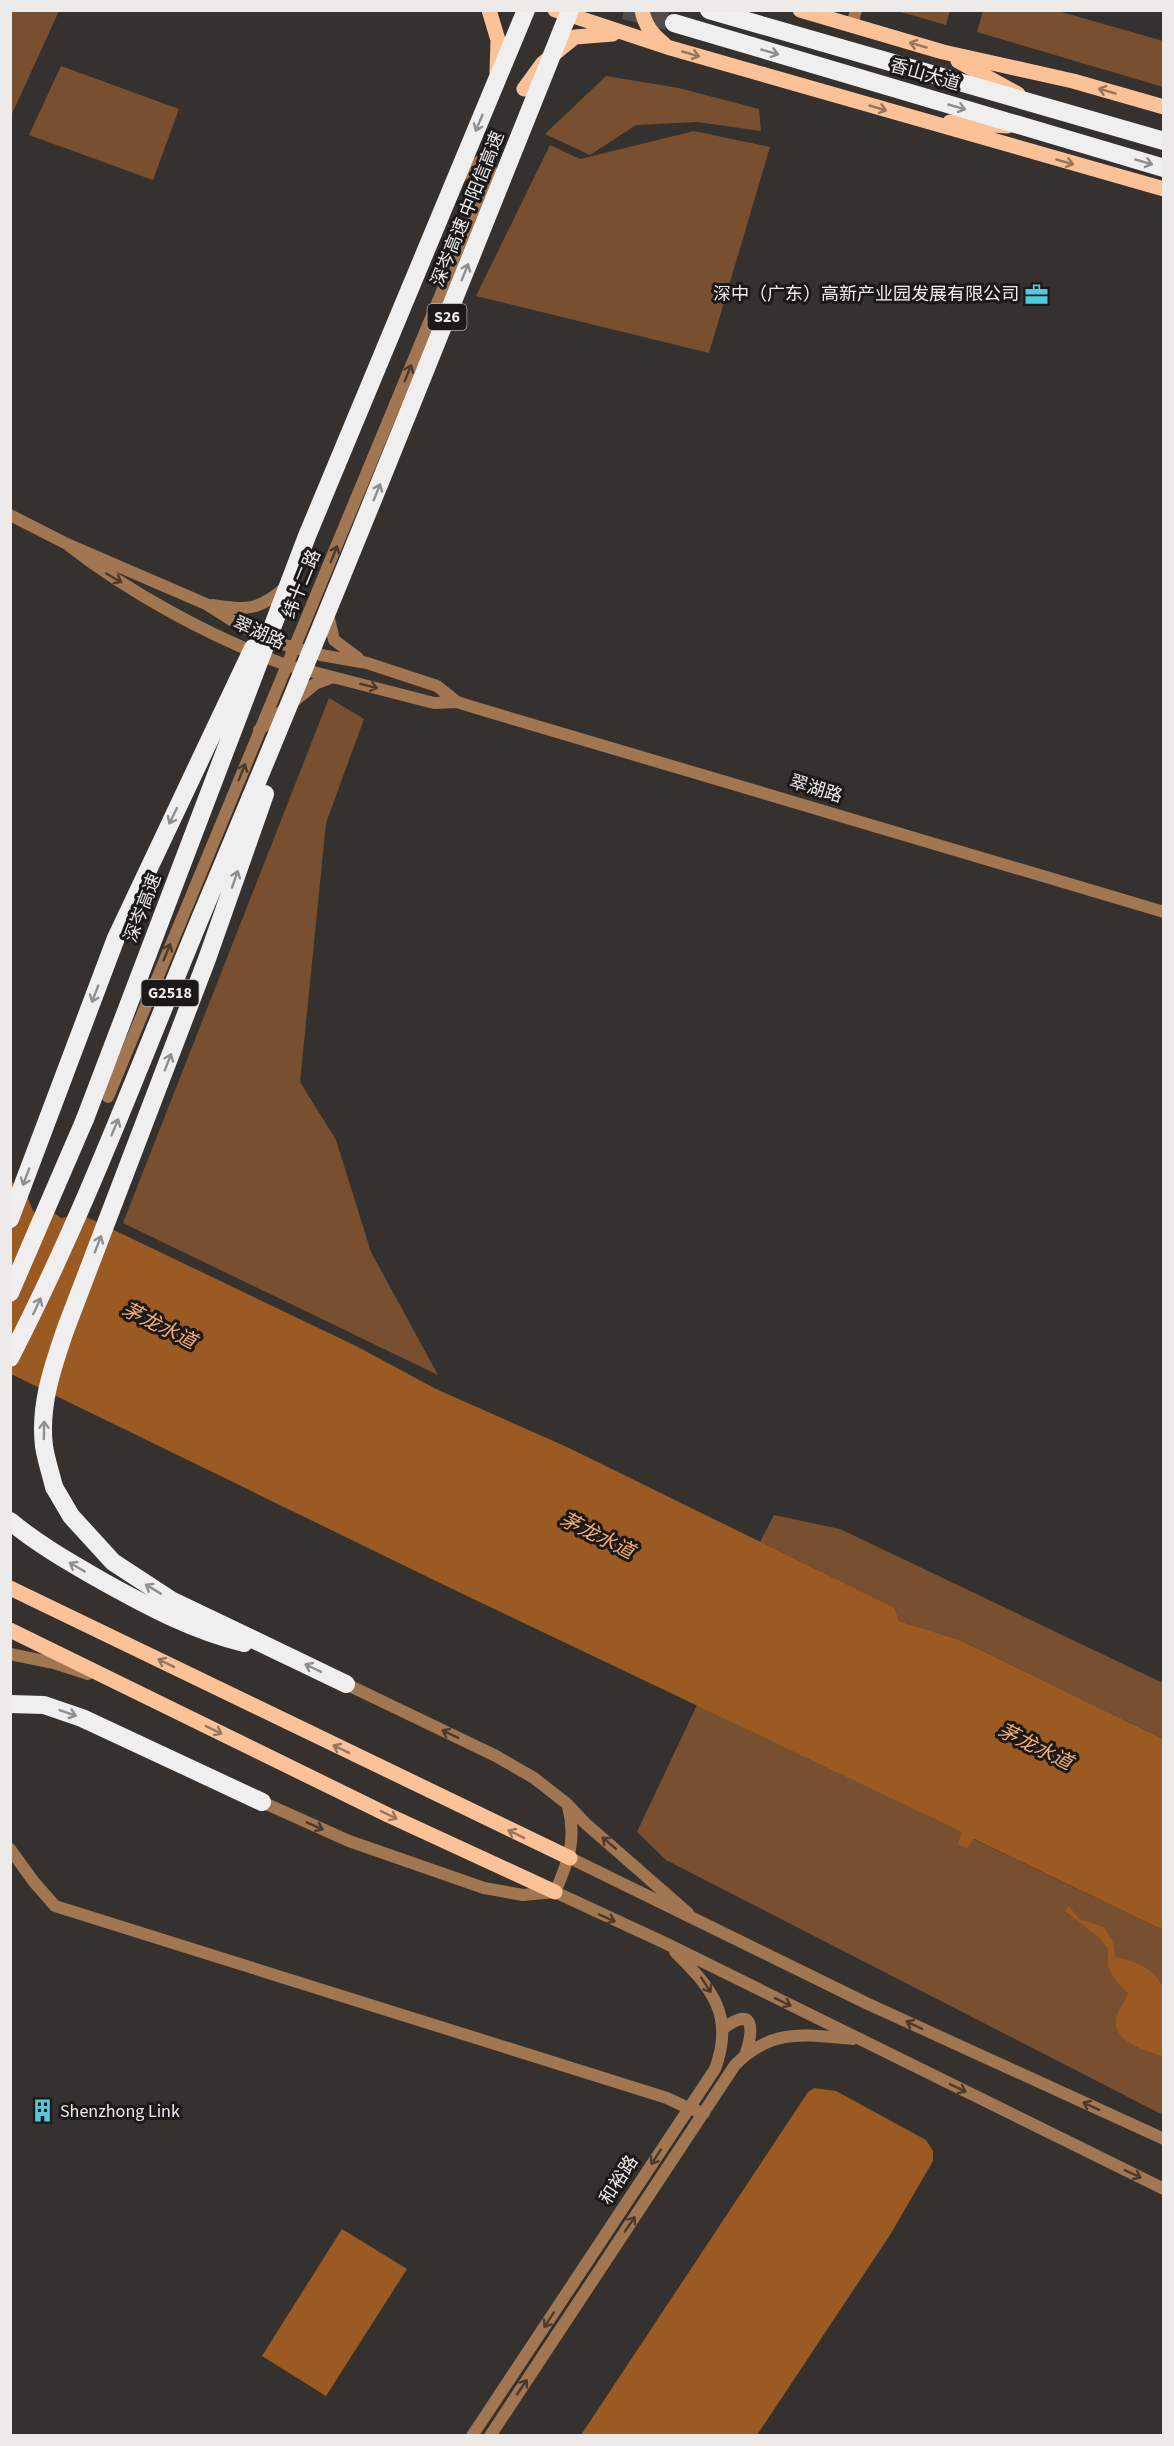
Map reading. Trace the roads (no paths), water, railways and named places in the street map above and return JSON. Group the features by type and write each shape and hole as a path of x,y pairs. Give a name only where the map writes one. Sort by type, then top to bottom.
{"highway":[{"name":"深岑高速 中阳信高速","path":"307,536 526,10"},
{"name":"深岑高速 中阳信高速","path":"324,624 570,10"},
{"name":"香山大道","path":"709,10 1164,141"},
{"name":"香山大道","path":"674,23 1164,168"},
{"path":"10,1219 116,938 307,536"},
{"name":"深岑高速","path":"10,1293 86,1119 307,536"},
{"path":"324,624 207,959 51,1372 44,1401 44,1446 54,1487 71,1516 113,1562 171,1600 346,1684"},
{"name":"G2518","path":"10,1358 36,1309 113,1132 324,624"},
{"path":"10,1521 67,1561 184,1624 212,1635 280,1652"},
{"path":"10,1704 44,1705 82,1718 262,1802"}],"main road":[{"path":"489,10 498,40 499,61 494,93"},
{"path":"555,10 667,47 1164,189"},
{"path":"642,10 644,22 652,34 667,47"},
{"path":"800,10 854,18 943,52 1073,81 1164,107"},
{"path":"524,89 543,63 575,38 598,34 629,35"},
{"path":"943,52 1037,105"},
{"path":"920,120 1029,128"},
{"path":"10,1588 570,1858"},
{"path":"10,1630 388,1815 555,1892"}],"street":[{"name":"纬十二路","path":"108,1097 491,173 489,154 460,175 296,578"},
{"name":"翠湖路","path":"10,515 67,544 206,604 271,642 321,656 367,663 437,686 457,702"},
{"name":"翠湖路","path":"67,544 101,571 167,609 264,657 286,665 434,703 457,702 1164,912"},
{"path":"325,575 329,625 334,640 347,652 367,663"},
{"path":"206,604 240,610 261,606 296,578"},
{"path":"137,1026 118,1016 296,578"},
{"path":"209,630 237,649 243,668 221,762"},
{"path":"259,730 315,684 333,676"},
{"path":"10,1654 54,1663 121,1684"},
{"path":"346,1684 515,1766 534,1778 566,1803 585,1823 700,1923"},
{"path":"262,1802 358,1844 474,1885 523,1895 555,1892 665,1943 1164,2189"},
{"path":"555,1892 570,1858 572,1822 566,1803"},
{"path":"10,1849 34,1882 56,1906 667,2098 704,2113"},
{"path":"570,1858 866,2003 1164,2139"},
{"name":"和裕路","path":"472,2436 715,2069 722,2050 724,2028 714,1998 700,1977 665,1943"},
{"path":"724,2028 738,2019 750,2024 752,2032 746,2053"},
{"name":"和裕路","path":"490,2436 735,2065 746,2053 756,2046 787,2036 810,2035 860,2040"}],"water":[{"name":"茅龙水道","path":"10,1180 26,1193 33,1211 38,1214 50,1210 61,1218 80,1215 93,1220 356,1346 436,1389 567,1447 895,1608 899,1621 960,1640 1163,1739 1163,1930 974,1839 967,1848 957,1844 962,1832 442,1584 11,1374"},
{"path":"1069,1906 1079,1919 1104,1927 1113,1942 1115,1957 1143,1966 1159,1980 1163,1987 1163,2057 1132,2044 1120,2034 1116,2019 1128,1993 1114,1978 1108,1966 1108,1949 1101,1939 1065,1911"},
{"path":"814,2088 836,2091 926,2140 933,2151 933,2161 890,2235 757,2435 581,2435 808,2092"},
{"path":"342,2229 407,2269 326,2396 262,2356"}],"tunnel":[{"path":"624,10 674,23"}],"place":[{"name":"深中（广东）高新产业园发展有限公司","path":"1037,294"},
{"name":"Shenzhong Link","path":"42,2111"}]}
